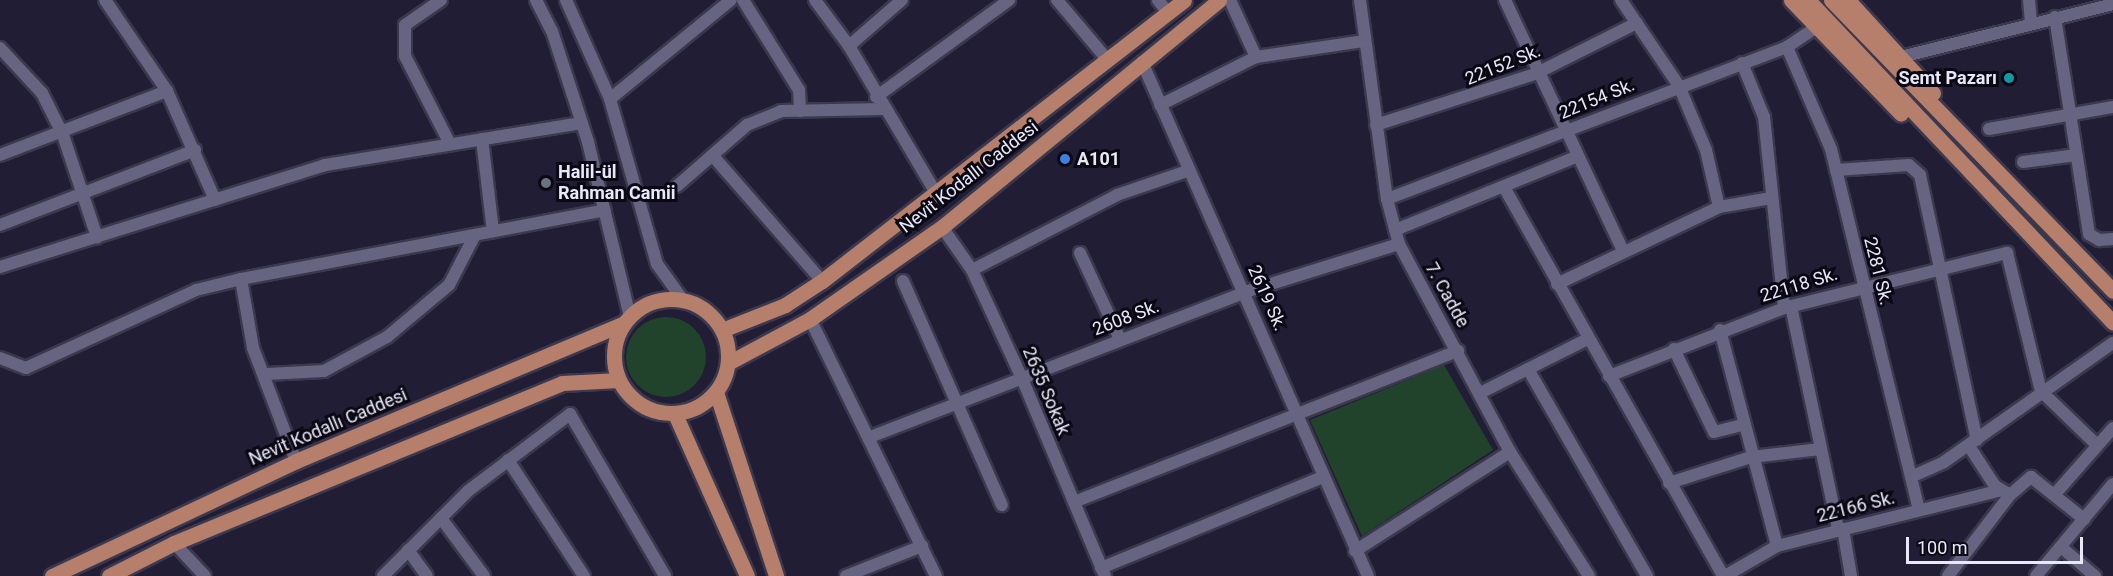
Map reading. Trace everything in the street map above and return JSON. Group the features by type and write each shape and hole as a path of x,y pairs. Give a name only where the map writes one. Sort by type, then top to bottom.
{"main road":[{"name":"Nevit Kodallı Caddesi","path":"722,330 785,305 822,281 934,190 1184,0"},
{"name":"Nevit Kodallı Caddesi","path":"728,363 810,319 942,227 1219,0"},
{"path":"1791,0 1928,141 1972,173"},
{"path":"1808,0 2113,322"},
{"path":"1831,0 2113,291"},
{"path":"1848,0 1901,57 1988,161"},
{"path":"683,300 712,316 722,330 728,363 716,392 691,411 675,414 640,406 619,380 614,351 627,320 650,302 683,300"},
{"name":"Nevit Kodallı Caddesi","path":"52,576 296,461 627,320"},
{"path":"109,576 174,543 562,383 619,380"},
{"path":"716,392 776,576"},
{"path":"675,414 747,576"}],"street":[{"path":"105,0 167,92 195,150 215,200"},
{"path":"441,0 405,25 405,56 450,144"},
{"path":"536,0 582,123 605,210 627,320"},
{"path":"566,0 610,99 657,264 683,300"},
{"path":"610,99 731,0"},
{"path":"743,0 799,90 800,111"},
{"path":"815,0 849,46 883,109 934,190"},
{"path":"849,46 902,0"},
{"path":"876,97 1009,0"},
{"path":"1057,0 1106,58"},
{"path":"1158,0 1168,13"},
{"path":"1230,0 1256,57"},
{"name":"7. Cadde","path":"1360,0 1387,199 1399,244 1482,392 1510,452 1589,576"},
{"path":"1505,0 1535,74 1623,251"},
{"path":"1621,0 1678,86 1706,150 1719,207"},
{"path":"2029,0 2031,22"},
{"path":"1901,57 2031,22 2113,4"},
{"path":"2055,17 2089,234 2099,240 2113,239"},
{"name":"22152 Sk.","path":"1376,125 1535,74 1636,23"},
{"name":"22154 Sk.","path":"1387,199 1678,86 1787,47 1817,27"},
{"path":"1160,105 1256,57 1365,41"},
{"name":"2281 Sk.","path":"1787,47 1836,170 1862,285 1913,476 1919,509"},
{"path":"0,48 42,93 63,135 97,237"},
{"name":"2619 Sk.","path":"1142,62 1187,171 1245,292 1355,551 1368,576"},
{"path":"1742,63 1764,117 1771,198 1788,307 1851,576"},
{"path":"0,156 63,135 167,92"},
{"path":"1989,129 2113,107"},
{"path":"677,186 747,125 781,111 883,109"},
{"path":"0,267 325,165 582,123"},
{"path":"482,139 493,231"},
{"path":"0,225 85,196 195,150"},
{"path":"2023,162 2077,155"},
{"path":"713,156 822,281"},
{"path":"1395,230 1576,157"},
{"path":"1836,170 1909,165 1920,175 1936,268 1973,443 2006,492"},
{"path":"972,270 1117,195 1187,171"},
{"path":"1504,187 1669,483 1726,576"},
{"path":"1557,284 1719,207 1771,198"},
{"path":"0,358 26,368 196,290 242,279 605,210"},
{"name":"2635 Sokak","path":"942,227 972,270 1021,376 1103,572"},
{"path":"267,374 324,370 387,337 449,285 475,235"},
{"name":"2608 Sk.","path":"870,437 1021,376 1245,292 1399,244"},
{"path":"1080,253 1120,339"},
{"name":"22118 Sk.","path":"1609,376 1720,330 1788,307 1862,285 2007,253 2041,391"},
{"path":"242,279 253,348 267,374 296,461"},
{"path":"903,281 1002,506"},
{"path":"810,319 870,437 936,576"},
{"path":"1720,330 1750,457 1777,546"},
{"path":"1482,392 1588,339"},
{"path":"1913,476 1973,443 2041,391 2113,343"},
{"path":"1674,349 1714,432 1742,425"},
{"path":"1074,502 1458,351"},
{"path":"1528,369 1647,576"},
{"path":"2041,391 2097,445"},
{"path":"382,576 441,518 508,460 570,414 665,576"},
{"path":"2055,494 2113,428"},
{"path":"1669,483 1750,457 1821,449"},
{"path":"1355,551 1510,452"},
{"path":"508,460 584,576"},
{"path":"1103,572 1323,477"},
{"path":"1948,576 2006,492 2031,477 2084,519"},
{"path":"2036,576 2113,484"},
{"name":"22166 Sk.","path":"1726,576 1777,546 1919,509 2006,492"},
{"path":"441,518 484,576"},
{"path":"174,543 205,576"},
{"path":"846,576 922,546"},
{"path":"2061,547 2095,576"},
{"path":"408,550 427,576"}],"green space":[{"path":"658,317 674,317 695,328 706,349 706,365 695,386 674,397 658,397 644,391 632,379 626,365 626,349 632,335 644,323"},
{"path":"1444,365 1493,450 1362,536 1310,420"}],"place":[{"name":"Semt Pazarı","path":"2009,78"},
{"name":"A101","path":"1065,159"},
{"name":"Halil-ül Rahman Camii","path":"546,183"}]}
